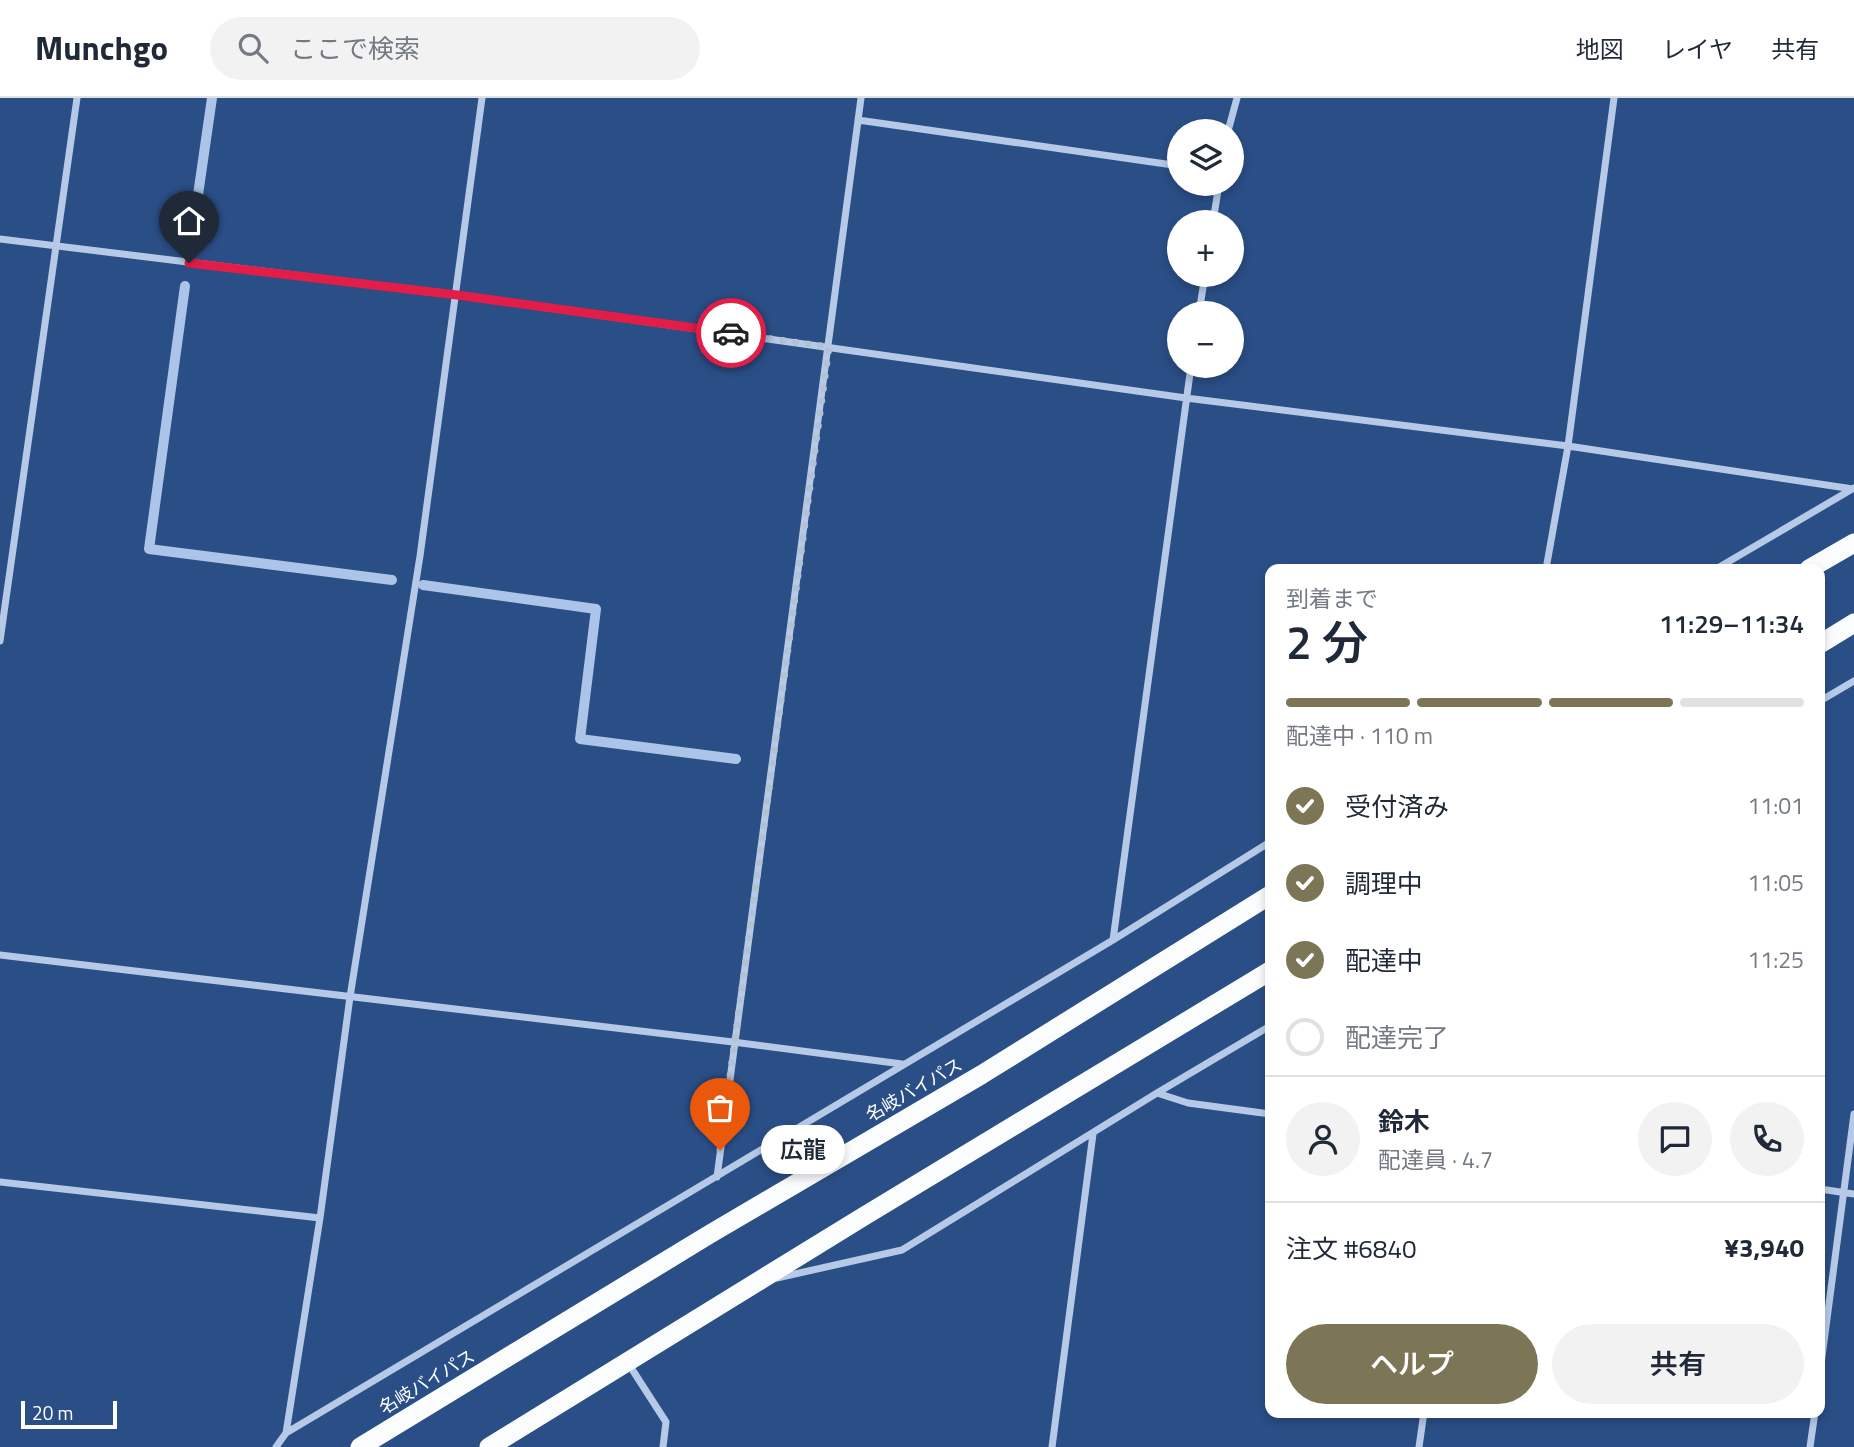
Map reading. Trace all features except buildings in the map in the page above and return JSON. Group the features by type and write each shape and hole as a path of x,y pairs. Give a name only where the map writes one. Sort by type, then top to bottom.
{"highway":[{"path":"1817,564 1854,542"},
{"path":"1825,641 1854,624"},
{"name":"名岐バイパス","path":"360,1447 710,1234 981,1075 1265,898"},
{"path":"489,1447 1265,974"}],"street":[{"path":"0,641 76,98"},
{"path":"286,1433 320,1217 349,997 418,570 482,98"},
{"path":"717,1177 861,98"},
{"path":"1231,119 1237,98"},
{"path":"1547,564 1567,446 1614,98"},
{"path":"858,120 1167,164"},
{"path":"0,239 457,295 1186,398 1567,446 1854,488"},
{"path":"1113,940 1189,378"},
{"path":"1725,564 1854,488"},
{"path":"1825,698 1854,681"},
{"path":"276,1447 286,1433 1113,940 1265,845"},
{"path":"0,955 733,1042 902,1065"},
{"path":"755,1283 902,1251 1265,1029"},
{"path":"1157,1093 1188,1103 1265,1113"},
{"path":"1825,1334 1854,1114"},
{"path":"1052,1447 1093,1134"},
{"path":"0,1182 320,1217"},
{"path":"1825,1190 1854,1194"},
{"path":"627,1362 666,1422 663,1447"},
{"path":"1419,1447 1423,1418"},
{"path":"1810,1447 1814,1418"}],"waterway":[{"path":"189,257 212,98"},
{"path":"185,286 149,549 392,580"},
{"path":"423,585 596,609 580,739 736,759"}],"way so far":[{"path":"720,1150 829,347 731,333"}],"place":[{"name":"広龍","path":"720,1150"}],"route":[{"path":"189,263 457,295 731,333"}]}
